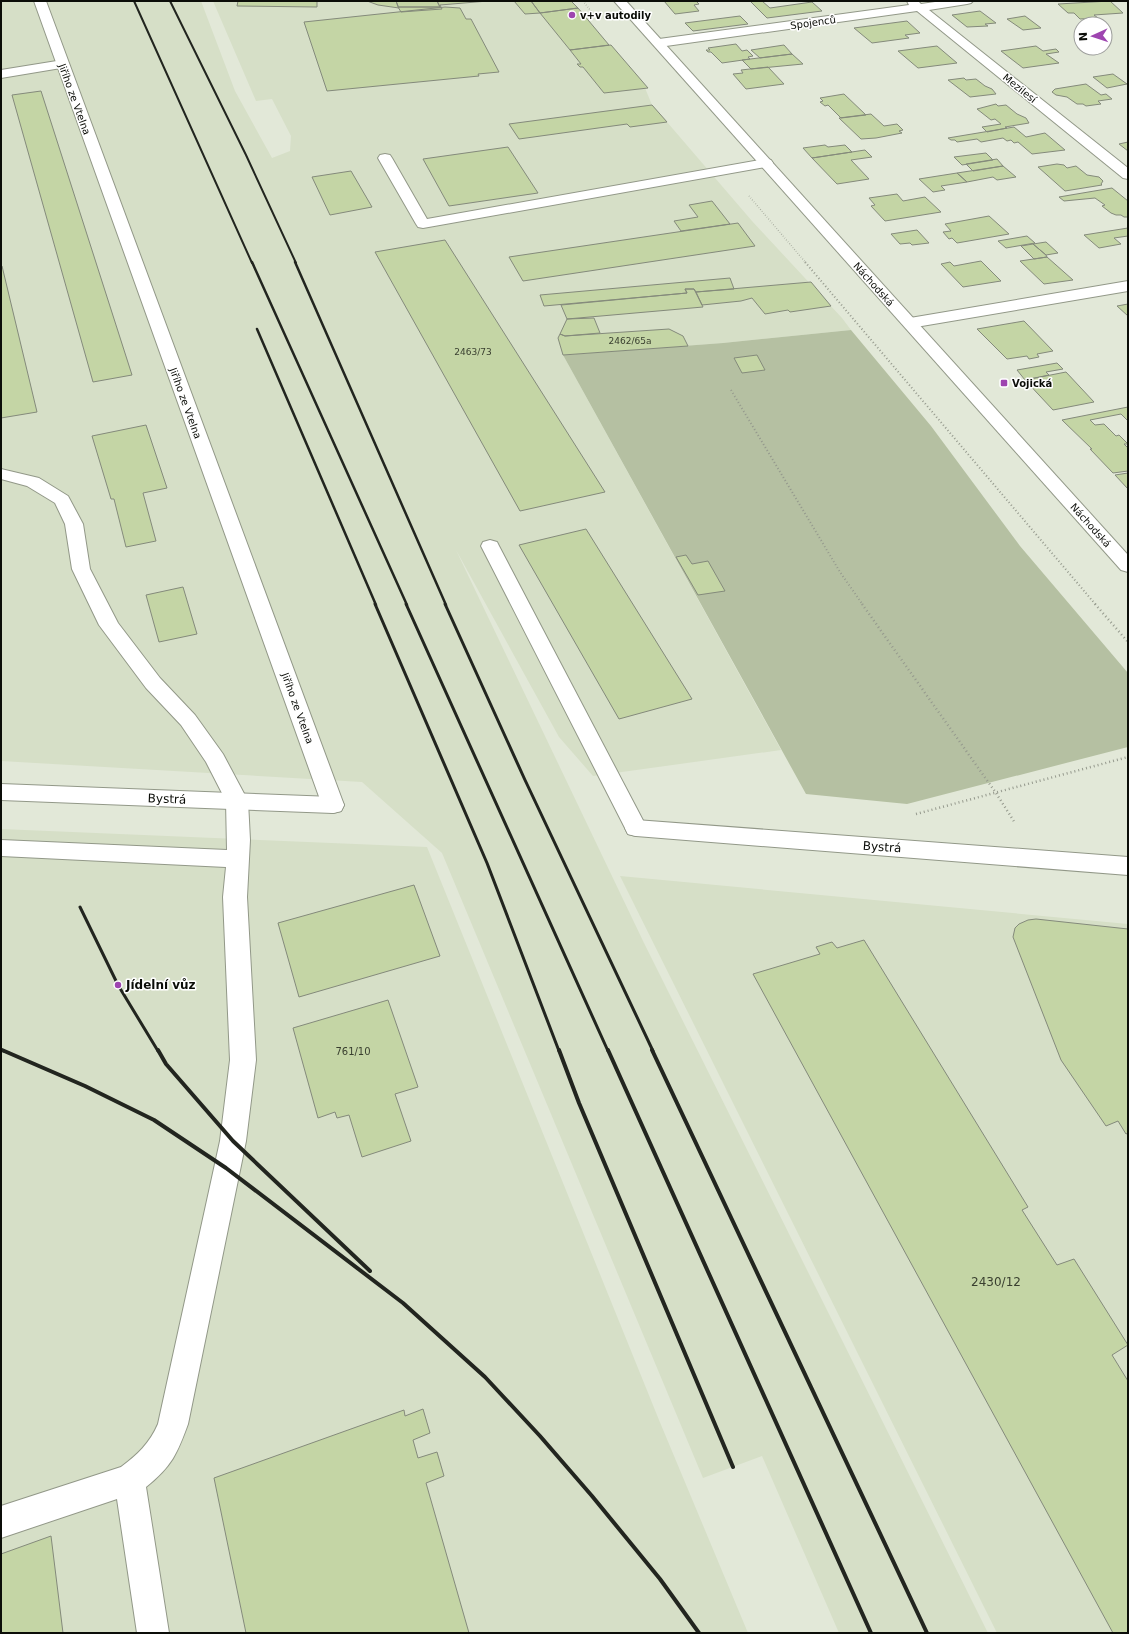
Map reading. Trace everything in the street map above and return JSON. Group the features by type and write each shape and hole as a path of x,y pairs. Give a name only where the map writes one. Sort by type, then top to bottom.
{"street":[{"name":"Jiřího ze Vtelna","path":"40,1 333,805"},
{"name":"Náchodská","path":"620,1 1128,566"},
{"name":"Spojenců","path":"658,44 916,4 967,1"},
{"name":"Mezilesí","path":"916,4 1128,175"},
{"path":"1,74 63,64"},
{"path":"385,158 423,224 766,163"},
{"path":"910,323 1128,286"},
{"path":"1,474 33,482 62,500 74,524 81,569 109,625 153,683 188,720 215,759 237,801 239,840 234,897 244,1060 233,1141 173,1424 164,1447 148,1466 130,1480 1,1522"},
{"name":"Bystrá","path":"490,546 636,828 1128,866"},
{"name":"Bystrá","path":"1,792 333,805"},
{"path":"1,848 238,859"},
{"path":"130,1480 153,1633"}],"path":[{"path":"583,1 592,12"},
{"path":"726,170 1128,642"},
{"path":"731,390 840,572 996,792 1038,859"},
{"path":"912,849 910,816 1128,757"}],"shaded area":[{"path":"1,1 201,1 235,91 272,158 290,151 291,136 272,99 256,101 213,1 531,1 604,93 645,88 652,105 752,221 842,318 851,330 723,343 563,355 781,750 593,776 559,737 456,550 644,943 988,1633 839,1633 762,1456 703,1478 442,853 362,782 1,761"},
{"path":"851,330 931,426 1020,546 1128,673 1128,747 907,804 806,794 563,355 723,343"},
{"path":"1,829 427,847 659,1420 748,1633 1,1633"},
{"path":"620,876 1128,924 1128,1633 997,1633"}],"building":[{"path":"238,1 317,1 317,7 237,6"},
{"path":"367,1 396,1 399,8 378,5"},
{"path":"396,1 437,1 440,7 398,7"},
{"path":"437,1 488,1 440,5 442,9 401,12 398,7 440,7"},
{"path":"514,1 531,1 540,13 525,14"},
{"path":"531,1 571,1 578,8 540,13"},
{"path":"664,1 696,1 699,4 694,5 699,11 675,14"},
{"path":"750,1 762,1 770,8 812,2 822,11 767,18"},
{"path":"1110,1 1123,13 1077,16 1074,13 1068,13 1058,4"},
{"path":"445,7 460,8 466,19 471,19 499,72 478,74 479,76 327,91 304,22"},
{"path":"578,8 609,45 570,50 540,13"},
{"path":"980,11 996,23 985,24 988,26 967,27 952,15"},
{"path":"740,16 748,24 693,31 685,23"},
{"path":"1025,16 1041,28 1023,30 1007,19"},
{"path":"907,21 920,33 905,35 909,38 872,43 854,28"},
{"path":"736,44 742,51 747,50 753,56 748,57 750,59 722,63 711,52 706,50 710,50 708,48"},
{"path":"611,45 648,88 604,93 583,67 580,67 577,64 581,64 570,50"},
{"path":"784,45 792,54 760,58 751,50"},
{"path":"937,46 957,63 918,68 898,51"},
{"path":"1036,46 1043,51 1056,49 1059,52 1046,54 1059,63 1023,68 1001,51"},
{"path":"792,54 803,64 751,69 742,60"},
{"path":"768,67 784,84 746,89 733,74 743,73 741,70"},
{"path":"1113,74 1127,84 1107,88 1093,77"},
{"path":"964,78 966,80 976,79 992,89 996,94 970,97 948,80"},
{"path":"1086,84 1101,95 1106,94 1112,99 1098,101 1101,104 1086,106 1083,104 1077,104 1067,97 1056,95 1052,92 1055,89"},
{"path":"41,91 132,375 93,382 12,95"},
{"path":"844,94 866,115 841,118 828,105 825,106 820,102 823,101 820,98"},
{"path":"996,104 998,106 1006,105 1017,114 1026,118 1029,123 987,132 982,127 1001,124 995,119 991,120 977,109"},
{"path":"652,105 667,122 630,127 627,124 519,139 509,124"},
{"path":"871,114 884,126 897,124 903,130 899,131 902,133 861,139 839,118"},
{"path":"1014,127 1026,137 1045,133 1065,150 1032,154 1018,142 1014,143 1011,140 1007,141 1003,138 981,142 977,139 957,142 948,138"},
{"path":"1128,142 1128,151 1119,144"},
{"path":"825,145 828,147 845,145 852,152 812,158 803,148"},
{"path":"508,147 538,193 449,206 423,159"},
{"path":"865,150 872,157 851,160 869,179 837,184 812,158"},
{"path":"986,153 993,160 962,165 954,157"},
{"path":"997,159 1003,166 973,171 966,164"},
{"path":"1057,164 1064,165 1067,168 1076,166 1087,175 1099,177 1103,181 1101,184 1102,185 1065,191 1038,167"},
{"path":"1003,166 1016,177 997,180 993,177 967,182 957,173"},
{"path":"351,171 372,207 330,215 312,177"},
{"path":"957,173 967,182 941,186 945,190 933,192 919,179"},
{"path":"1112,188 1128,201 1128,217 1111,213 1102,206 1105,205 1095,198 1064,201 1059,197"},
{"path":"897,194 903,201 925,197 941,212 885,221 871,206 875,205 869,198"},
{"path":"712,201 730,224 681,231 674,221 698,217 689,205"},
{"path":"989,216 1009,234 957,243 952,238 949,239 943,232 951,231 945,224"},
{"path":"738,223 755,246 523,281 509,257"},
{"path":"1128,228 1128,236 1114,238 1121,244 1099,248 1084,235"},
{"path":"917,230 929,243 912,245 910,243 900,244 891,234"},
{"path":"1027,236 1035,243 1006,248 998,241"},
{"path":"445,240 605,492 520,511 375,252"},
{"path":"1046,242 1058,253 1046,255 1033,244"},
{"path":"1033,244 1047,257 1034,259 1021,246"},
{"path":"1047,257 1073,280 1044,284 1020,261"},
{"path":"981,261 1001,281 963,287 941,264 950,262 954,266"},
{"path":"1,266 37,412 1,418"},
{"path":"730,278 734,289 696,292 694,289 685,289 687,293 544,306 540,295"},
{"path":"811,282 831,306 790,312 788,310 765,314 752,298 741,301 702,305 696,292"},
{"path":"685,289 694,289 703,307 567,319 561,305 687,293"},
{"path":"1128,304 1128,316 1117,306"},
{"path":"594,318 600,333 565,336 560,334 567,319"},
{"path":"1024,321 1053,351 1037,354 1039,357 1029,359 1027,356 1007,359 977,329"},
{"path":"669,329 683,336 688,346 563,355 558,338 560,334 565,336"},
{"path":"757,355 765,370 742,373 734,358"},
{"path":"1057,363 1063,369 1046,372 1049,375 1025,380 1017,370"},
{"path":"1066,372 1094,402 1053,410 1025,380"},
{"path":"1128,407 1128,421 1121,414 1090,420 1095,425 1104,424 1116,436 1119,435 1128,444 1124,444 1128,448 1128,471 1113,473 1090,449 1092,449 1062,420"},
{"path":"146,425 167,488 143,493 156,541 126,547 114,499 111,499 92,436"},
{"path":"1128,473 1128,489 1115,475"},
{"path":"586,529 692,699 619,719 519,545"},
{"path":"686,555 692,564 708,561 725,591 698,595 676,557"},
{"path":"183,587 197,634 159,642 146,595"},
{"path":"414,885 440,956 299,997 278,923"},
{"path":"1036,919 1128,929 1128,1133 1126,1134 1118,1121 1106,1126 1061,1060 1013,937 1015,928 1019,924 1028,920"},
{"path":"864,940 1028,1207 1022,1210 1057,1265 1074,1259 1128,1345 1112,1355 1128,1381 1128,1633 1113,1633 753,974 820,954 816,947 832,942 837,948"},
{"path":"388,1000 418,1087 395,1094 411,1141 362,1157 349,1115 337,1118 335,1112 318,1118 293,1028"},
{"path":"423,1409 430,1433 413,1440 418,1458 437,1452 444,1476 426,1483 469,1633 246,1633 214,1478 404,1410 405,1416"},
{"path":"51,1536 63,1633 1,1633 1,1554"}],"railway":[{"path":"134,1 252,263"},
{"path":"170,1 246,155 296,263"},
{"path":"252,262 407,605"},
{"path":"295,262 446,605"},
{"path":"257,329 376,605"},
{"path":"375,604 487,863 559,1051"},
{"path":"406,604 608,1051"},
{"path":"445,604 525,780 653,1051"},
{"path":"80,907 118,985 158,1051"},
{"path":"2,1050 85,1086 154,1120 226,1168 403,1303 485,1377 540,1436 592,1496 660,1579 699,1633"},
{"path":"158,1050 166,1064 233,1141 370,1271"},
{"path":"559,1050 579,1103 733,1467"},
{"path":"608,1050 871,1633"},
{"path":"652,1050 927,1633"}],"place":[{"name":"v+v autodily","path":"572,15"},
{"name":"Vojická","path":"1004,383"},
{"name":"Jídelní vůz","path":"118,985"}]}
